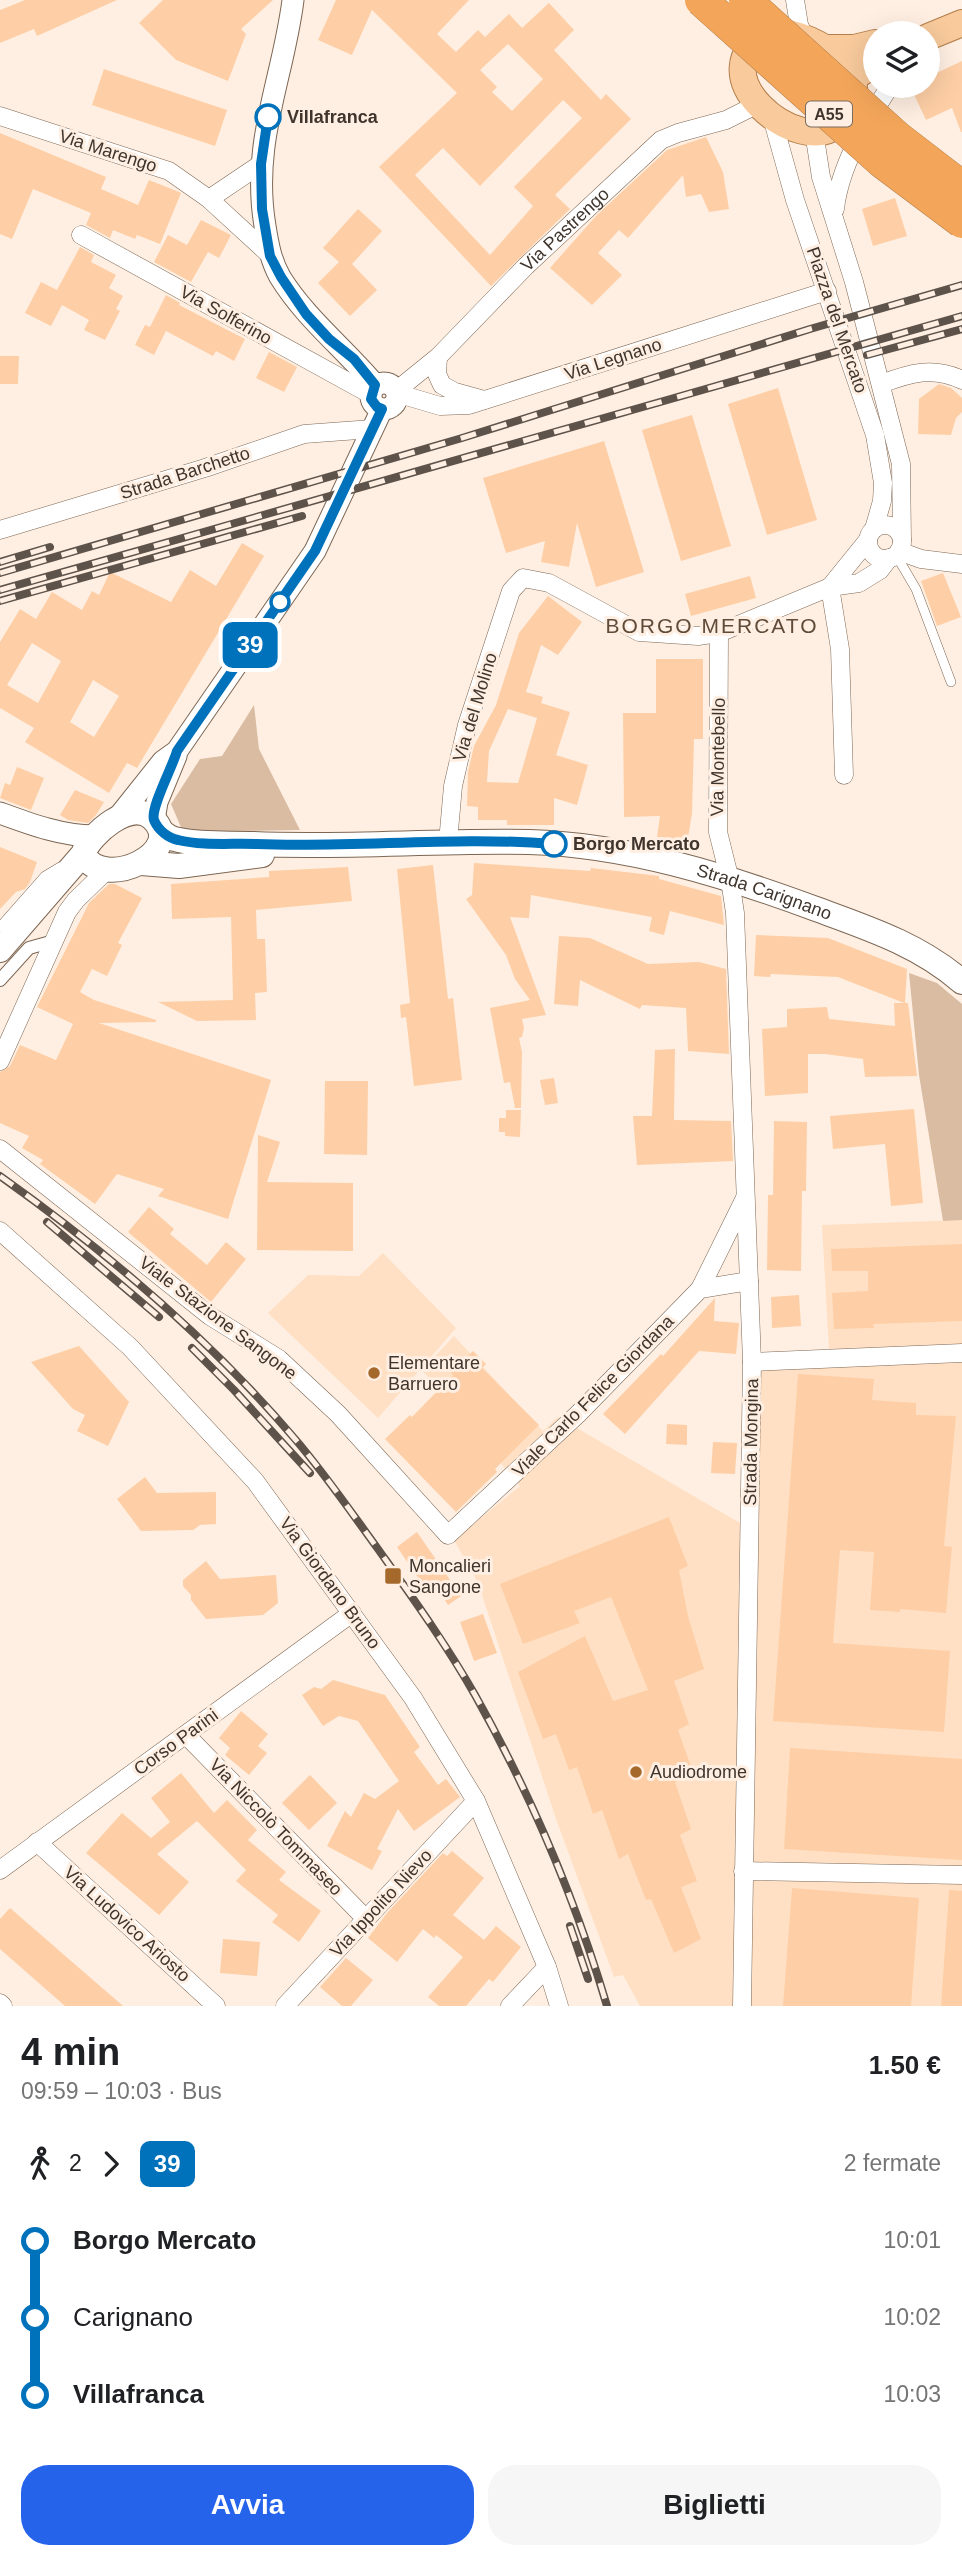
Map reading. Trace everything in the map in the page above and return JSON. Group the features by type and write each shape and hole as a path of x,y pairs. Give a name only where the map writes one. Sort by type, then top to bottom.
{"highway":[{"name":"A55","path":"701,0 882,162 962,222"},
{"name":"A55","path":"745,0 897,137 962,187"}],"main road":[{"path":"690,0 733,30 751,48"},
{"path":"729,0 774,31"},
{"path":"940,32 962,23"},
{"path":"863,70 815,42 792,32 774,31 761,37 751,48 742,70 744,82 764,109 799,129 814,132 834,128 850,111 863,74"},
{"path":"815,42 854,48 863,46"},
{"path":"121,815 142,813 158,826"},
{"name":"Via Pastrengo","path":"0,964 95,857 121,815"},
{"name":"Strada Carignano","path":"158,826 169,837 197,843 303,846 531,842 581,846 664,861 834,915 912,946 927,954 962,982"},
{"name":"Via Pastrengo","path":"95,857 141,863 155,852 158,826"},
{"name":"Strada Carignano","path":"141,863 179,866 226,861 303,846"},
{"name":"Via Pastrengo","path":"0,950 95,857"}],"street":[{"path":"293,0 268,117 261,164 262,209 270,256 306,314 329,339 354,359 384,394"},
{"path":"290,24 302,0"},
{"path":"771,0 774,31"},
{"path":"795,0 799,25 815,42"},
{"name":"Piazza del Mercato","path":"834,216 837,190 844,170 883,98"},
{"name":"Piazza del Mercato","path":"764,109 867,406 882,466 882,501 871,535 830,587"},
{"name":"Via Pastrengo","path":"158,826 157,802 177,751 315,551 372,429 384,394 438,357 526,266 661,140 764,109"},
{"name":"Via Marengo","path":"0,116 169,171 209,199 270,256"},
{"name":"Piazza del Mercato","path":"523,578 549,583 639,632 698,636 719,633 830,587 859,583 880,570 896,551 901,464 854,282 819,167 814,132"},
{"path":"209,199 261,164"},
{"name":"Via Solferino","path":"81,235 384,394"},
{"name":"Via Legnano","path":"384,394 454,407 485,400 827,291"},
{"path":"438,357 437,374 442,385 485,400"},
{"path":"867,406 881,384 904,375 936,371 962,380"},
{"name":"Strada Barchetto","path":"0,530 205,468 304,434 372,429"},
{"path":"871,535 883,525 893,527 896,551 921,559 962,564"},
{"name":"Piazza del Mercato","path":"871,535 874,555 896,551"},
{"name":"Via del Molino","path":"448,842 453,786 467,725 511,591 523,578"},
{"path":"830,587 840,649 844,775"},
{"name":"Via Montebello","path":"719,633 718,832 730,880"},
{"name":"Via Pastrengo","path":"121,815 163,761 177,751"},
{"path":"0,813 37,827 71,835 95,857 76,900 67,912 0,1061"},
{"name":"Strada Mongina","path":"730,880 735,913 752,1362 743,2006"},
{"path":"0,980 29,948 54,941"},
{"name":"Strada Carignano","path":"927,954 962,966"},
{"name":"Viale Stazione Sangone","path":"0,1149 210,1316 279,1359 338,1414 448,1535"},
{"name":"Viale Carlo Felice Giordana","path":"448,1535 579,1414 700,1289 746,1197"},
{"name":"Via Giordano Bruno","path":"0,1231 130,1347 255,1481 414,1698 476,1801 547,1967 559,2006"},
{"path":"700,1289 749,1281"},
{"path":"752,1362 962,1353"},
{"name":"Corso Parini","path":"0,1870 352,1613"},
{"name":"Via Niccolò Tommaseo","path":"186,1735 366,1919"},
{"name":"Via Ippolito Nievo","path":"285,2006 476,1801"},
{"name":"Via Ludovico Ariosto","path":"37,1842 216,2006"},
{"path":"743,1871 962,1875"},
{"path":"510,2006 547,1967"}],"lane":[{"name":"Piazza del Mercato","path":"896,551 916,589 951,682"},
{"path":"0,927 45,876 95,857"}],"shaded area":[{"path":"254,705 259,749 300,830 183,832 171,804 200,759 222,756"},
{"path":"909,973 937,983 962,1004 962,1220 943,1221 919,1075"},
{"path":"962,1220 962,2006 640,2006 623,1975 614,1977 556,1819 478,1583 454,1540 520,1486 422,1370 454,1336 543,1431 558,1417 740,1523 744,1357 829,1351 822,1225"},
{"name":"Elementare Barruero","path":"383,1253 456,1328 378,1418 268,1313 308,1275 359,1276"}],"building":[{"path":"25,0 117,0 37,36 34,29 0,43 0,10"},
{"path":"163,0 273,0 241,29 246,34 228,81 176,60 139,23"},
{"path":"336,0 469,0 437,34 456,52 478,30 485,37 509,14 522,28 549,3 574,30 554,50 601,100 606,94 631,119 555,195 570,209 491,286 379,167 457,93 372,10 352,55 318,40","holes":["508,44 543,79 512,111 492,92 497,87 480,70","563,100 582,118 514,187 533,206 490,255 415,175 443,148 480,186"]},
{"path":"962,61 962,132 952,108 926,120 916,98 940,98 940,71"},
{"path":"104,69 227,110 215,146 92,105"},
{"path":"0,133 106,177 101,189 138,205 149,180 181,193 160,244 137,235 135,239 113,230 110,238 86,225 91,213 33,189 12,239 0,234"},
{"path":"706,137 723,172 729,209 709,212 701,194 686,197 683,175 628,238 619,230 598,253 622,275 592,305 550,268 596,216 667,150"},
{"path":"895,198 907,236 873,246 862,209"},
{"path":"358,209 382,231 352,264 377,290 350,316 318,283 339,262 323,248"},
{"path":"201,220 231,235 219,258 208,252 191,282 154,262 168,235 187,245"},
{"path":"80,247 94,255 91,262 116,275 109,288 123,296 116,309 120,311 105,340 84,330 89,320 62,305 51,326 25,313 41,282 57,290"},
{"path":"166,295 180,303 179,305 245,339 234,361 216,351 213,356 166,331 154,355 135,345 145,325 150,327"},
{"path":"269,352 297,367 284,392 256,378"},
{"path":"0,356 19,356 18,384 0,384"},
{"path":"939,384 951,388 962,398 962,412 956,418 951,435 918,434 919,399"},
{"path":"778,388 817,520 767,535 728,404"},
{"path":"692,415 731,546 681,561 642,430"},
{"path":"604,441 644,572 596,587 577,523 569,567 541,562 545,541 506,553 483,478"},
{"path":"242,543 264,556 137,768 127,763 109,793 25,742 34,728 0,708 0,642 20,609 36,619 52,592 82,610 92,591 99,595 110,572 171,602 190,570 216,586","holes":["32,643 61,661 38,703 7,685","93,680 119,696 94,737 70,722"]},
{"path":"943,573 961,617 937,626 921,581"},
{"path":"750,576 756,598 691,616 685,594"},
{"path":"548,596 582,622 558,655 541,645 526,692 543,697 541,703 570,712 556,755 588,765 577,805 554,798 554,825 507,825 507,820 478,820 478,807 467,806 468,772 474,746 496,705 519,633","holes":["508,709 537,718 518,783 487,782 489,751"]},
{"path":"656,659 703,659 703,739 694,739 692,813 686,851 656,844 660,816 624,817 623,713 656,713"},
{"path":"17,767 44,778 31,810 0,798 5,783 10,785"},
{"path":"75,790 104,802 88,823 68,820 60,815"},
{"path":"0,847 37,862 25,889 16,892 0,909"},
{"path":"474,863 590,871 591,868 659,876 659,879 721,896 724,925 670,911 664,935 649,931 652,917 531,895 529,918 510,917 546,1015 522,1019 524,1028 522,1037 519,1038 522,1052 521,1108 515,1108 510,1082 504,1083 490,1008 530,1000 515,979 506,955 466,899 472,895"},
{"path":"433,865 448,999 453,998 462,1080 414,1086 406,1017 401,1018 400,1005 410,1003 397,869"},
{"path":"348,867 352,901 256,910 257,939 265,939 267,992 255,993 256,1020 197,1021 158,1002 233,1000 231,917 172,919 171,884 269,877 269,871"},
{"path":"109,884 115,884 142,898 118,943 122,945 107,976 92,969 80,992 94,1000 156,1022 99,1023 271,1080 228,1219 158,1196 164,1189 117,1174 95,1204 40,1164 43,1160 22,1148 29,1136 0,1123 0,1072 10,1066 20,1045 56,1060 73,1024 37,1007 89,903"},
{"path":"756,935 828,938 907,969 905,1003 908,1003 917,1076 865,1077 863,1059 808,1054 808,1093 765,1096 762,1029 787,1027 787,1009 827,1007 829,1019 895,1026 894,1003 904,1003 838,977 771,974 770,977 754,976"},
{"path":"559,936 590,938 648,964 699,962 726,969 729,1054 688,1051 686,1008 642,1005 640,1009 580,980 578,1006 554,1004"},
{"path":"675,1049 674,1120 731,1121 733,1161 637,1165 633,1116 652,1116 655,1050"},
{"path":"554,1078 558,1103 545,1105 540,1080"},
{"path":"325,1081 368,1081 367,1155 324,1154"},
{"path":"914,1109 923,1203 891,1206 885,1144 833,1149 830,1116"},
{"path":"506,1110 521,1110 520,1137 505,1136 505,1132 499,1132 499,1118 506,1118"},
{"path":"774,1121 807,1122 806,1191 802,1191 801,1271 767,1270 768,1195 773,1195"},
{"path":"258,1135 280,1142 267,1182 353,1183 353,1251 257,1250"},
{"path":"149,1207 174,1229 170,1234 207,1265 226,1242 246,1259 211,1302 128,1232"},
{"path":"962,1244 962,1321 873,1324 874,1328 834,1329 832,1293 868,1291 868,1271 832,1271 831,1249"},
{"path":"799,1295 801,1326 772,1328 771,1297"},
{"path":"715,1298 714,1321 739,1323 736,1354 699,1351 625,1434 603,1414 661,1354 663,1356"},
{"path":"79,1346 129,1402 108,1446 77,1431 85,1415 73,1409 31,1362"},
{"path":"473,1351 486,1364 482,1368 539,1425 456,1512 385,1439 410,1415 412,1417"},
{"path":"798,1374 874,1379 872,1400 916,1403 916,1415 956,1416 944,1546 952,1547 946,1613 900,1609 900,1612 870,1610 874,1552 840,1550 833,1643 950,1651 944,1732 773,1721"},
{"path":"667,1424 687,1425 687,1445 666,1444"},
{"path":"713,1442 737,1443 735,1474 711,1473"},
{"path":"145,1477 157,1493 216,1492 216,1524 200,1525 193,1530 141,1531 117,1499"},
{"name":"Audiodrome","path":"669,1517 688,1566 679,1570 688,1616 704,1669 674,1681 689,1724 678,1730 694,1775 675,1782 691,1829 680,1835 697,1881 681,1887 701,1939 674,1953 651,1899 646,1900 628,1854 619,1859 602,1810 593,1814 577,1767 569,1770 556,1734 543,1739 518,1672 585,1636 613,1701 648,1690 611,1597 574,1611 580,1623 523,1644 500,1584"},
{"path":"417,1532 461,1596 448,1605 436,1586 428,1592 397,1547"},
{"path":"206,1561 220,1579 276,1575 278,1603 263,1615 206,1619 191,1600 191,1595 183,1586 183,1580"},
{"path":"483,1614 497,1653 474,1661 460,1622"},
{"path":"333,1680 385,1695 420,1747 414,1752 438,1785 446,1779 460,1797 414,1831 398,1809 377,1849 382,1851 372,1870 327,1846 345,1811 351,1817 364,1793 375,1799 399,1781 358,1721 339,1716 323,1726 302,1695 314,1687 321,1689"},
{"path":"241,1711 268,1734 258,1746 267,1753 249,1775 225,1755 230,1748 219,1738"},
{"path":"790,1748 962,1759 962,1860 784,1849"},
{"path":"181,1773 214,1813 227,1800 257,1830 248,1840 286,1872 279,1880 321,1911 299,1942 272,1922 278,1915 236,1881 246,1870 197,1821 157,1854 189,1882 159,1915 86,1853 122,1813 151,1838 170,1822 151,1798"},
{"path":"310,1775 337,1803 309,1830 282,1803"},
{"path":"452,1851 484,1878 453,1915 484,1940 496,1926 521,1947 493,1982 489,1979 466,2006 439,2006 428,1997 463,1957 436,1935 434,1938 423,1929 397,1962 368,1938 387,1913 443,1853 447,1856"},
{"path":"792,1888 919,1898 911,2006 783,2006"},
{"path":"949,1890 962,1891 962,2006 941,2006"},
{"path":"10,1908 123,2006 65,2006 0,1949 0,1919"},
{"path":"223,1939 260,1942 257,1976 220,1973"},
{"path":"346,1958 373,1980 351,2006 342,2006 320,1987"}],"railway":[{"path":"0,573 462,438 810,329 962,285"},
{"path":"0,590 962,316"},
{"path":"867,355 962,329"},
{"path":"0,601 302,516"},
{"path":"0,562 50,547"},
{"path":"0,1176 118,1266 193,1332 262,1402 338,1493 441,1639 495,1732 566,1886 607,2006"},
{"path":"47,1222 159,1317"},
{"path":"192,1348 310,1473"},
{"path":"570,1926 588,1979"}],"bus line":[{"name":"39","path":"268,117 261,164 262,209 270,256 306,314 329,339 354,359 375,385 370,394 371,399 382,409 315,551 177,751 157,802 154,820 169,837 197,843 303,846 448,842 554,844"}],"place":[{"name":"Villafranca","path":"268,117"},
{"name":"Borgo Mercato","path":"554,844"},
{"name":"Elementare Barruero","path":"374,1373"},
{"name":"Moncalieri Sangone","path":"393,1576"},
{"name":"Audiodrome","path":"636,1772"}],"district":[{"name":"BORGO MERCATO","path":"712,625"}]}
